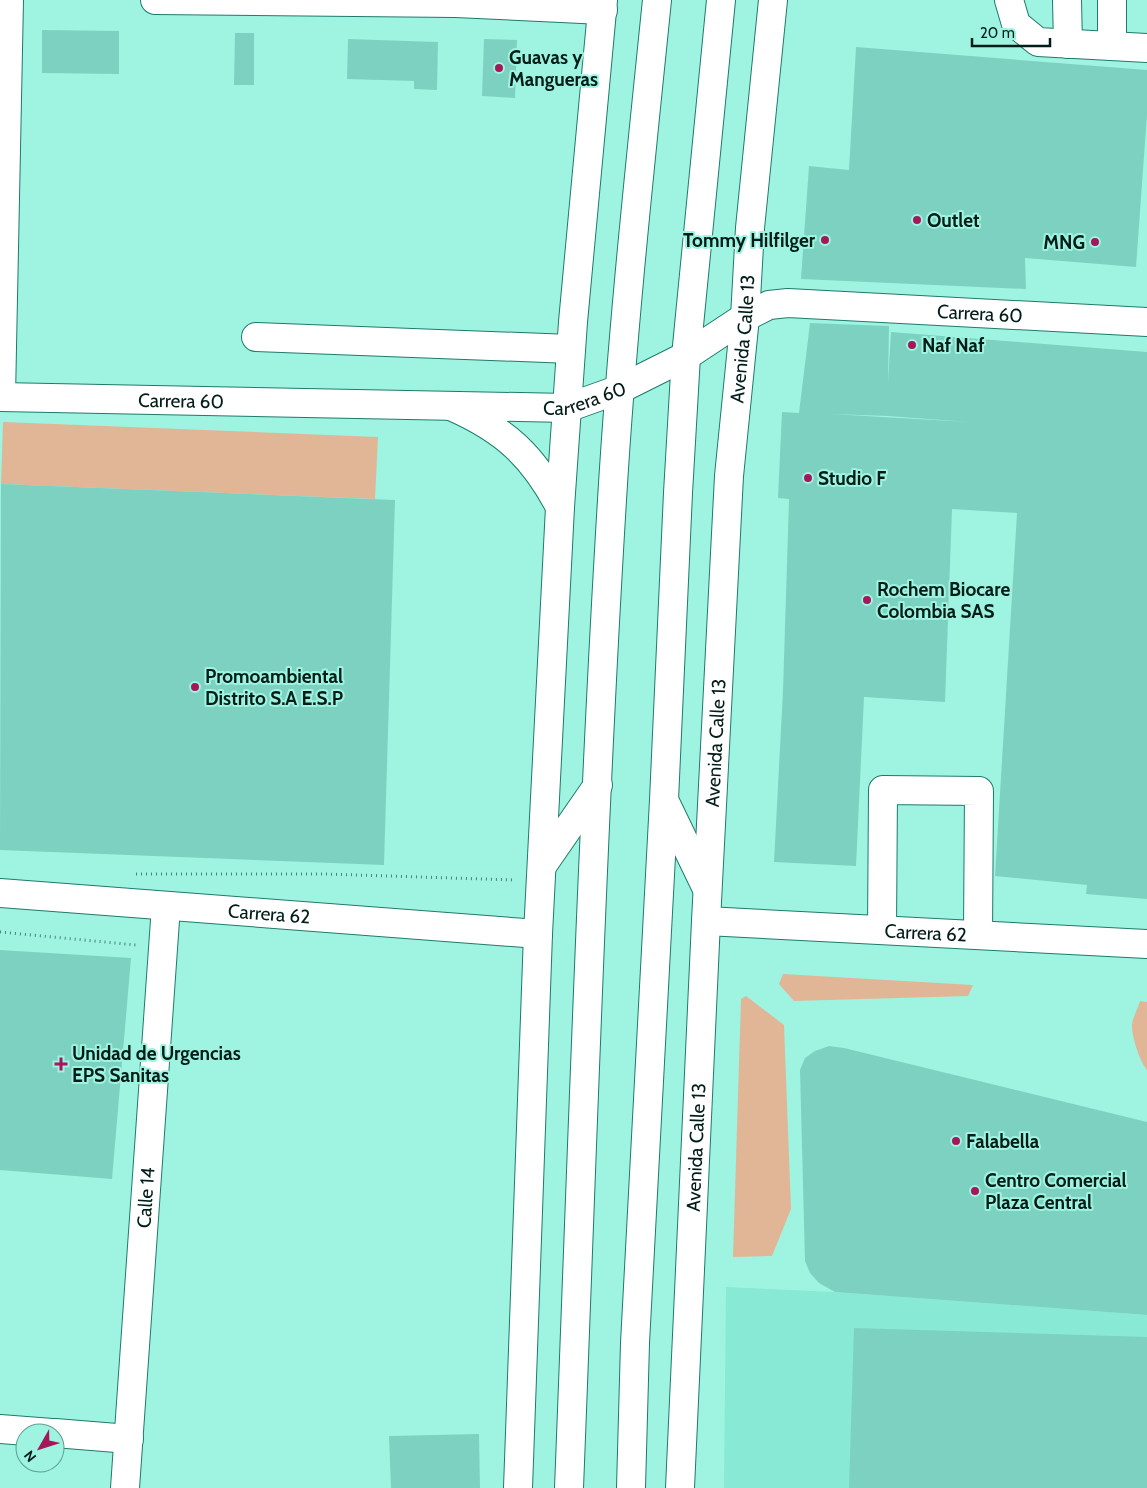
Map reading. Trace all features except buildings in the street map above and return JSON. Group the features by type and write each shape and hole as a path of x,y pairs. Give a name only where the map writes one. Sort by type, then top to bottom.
{"main road":[{"path":"1,397 9,0"},
{"path":"155,0 603,5 571,348 560,507 538,934 518,1488"},
{"path":"569,1488 598,784 612,500 630,265 657,0"},
{"path":"631,1488 635,1343 686,356 721,0"},
{"name":"Avenida Calle 13","path":"680,1488 706,920 729,476 745,317 750,228 773,0"},
{"path":"1009,0 1016,24 1038,42 1147,48"},
{"path":"1067,0 1068,44"},
{"path":"1112,0 1112,46"},
{"name":"Carrera 60","path":"1,397 567,408 620,389 686,356 745,317 769,305 788,303 1147,322"},
{"path":"256,337 571,348"},
{"path":"453,407 478,418 501,433 522,451 540,472 560,507"},
{"path":"542,866 598,784"},
{"path":"882,930 883,790 979,791 978,935"},
{"path":"664,800 708,891"},
{"name":"Carrera 62","path":"0,893 538,934"},
{"name":"Calle 14","path":"125,1488 166,906"},
{"name":"Carrera 62","path":"706,920 1147,944"},
{"path":"0,1429 15,1430"},
{"path":"65,1434 129,1439"}],"path":[{"path":"128,874 325,874 518,880"},
{"path":"0,932 116,942 162,949"}],"shaded area":[{"path":"3,422 378,437 375,499 1,484"},
{"path":"783,974 973,985 968,996 794,1001 779,984"},
{"path":"746,996 784,1025 791,1209 772,1256 733,1257 741,999"},
{"path":"1140,1001 1147,1002 1147,1070 1139,1055 1132,1029"},
{"path":"726,1287 835,1292 1147,1315 1147,1488 724,1488"}],"place":[{"name":"Guavas y Mangueras","path":"499,68"},
{"name":"Outlet","path":"917,220"},
{"name":"Tommy Hilfilger","path":"825,240"},
{"name":"MNG","path":"1095,242"},
{"name":"Naf Naf","path":"912,345"},
{"name":"Studio F","path":"808,478"},
{"name":"Rochem Biocare Colombia SAS","path":"867,600"},
{"name":"Promoambiental Distrito S.A E.S.P","path":"195,687"},
{"name":"Unidad de Urgencias EPS Sanitas","path":"61,1064"},
{"name":"Falabella","path":"956,1141"},
{"name":"Centro Comercial Plaza Central","path":"975,1191"}]}
